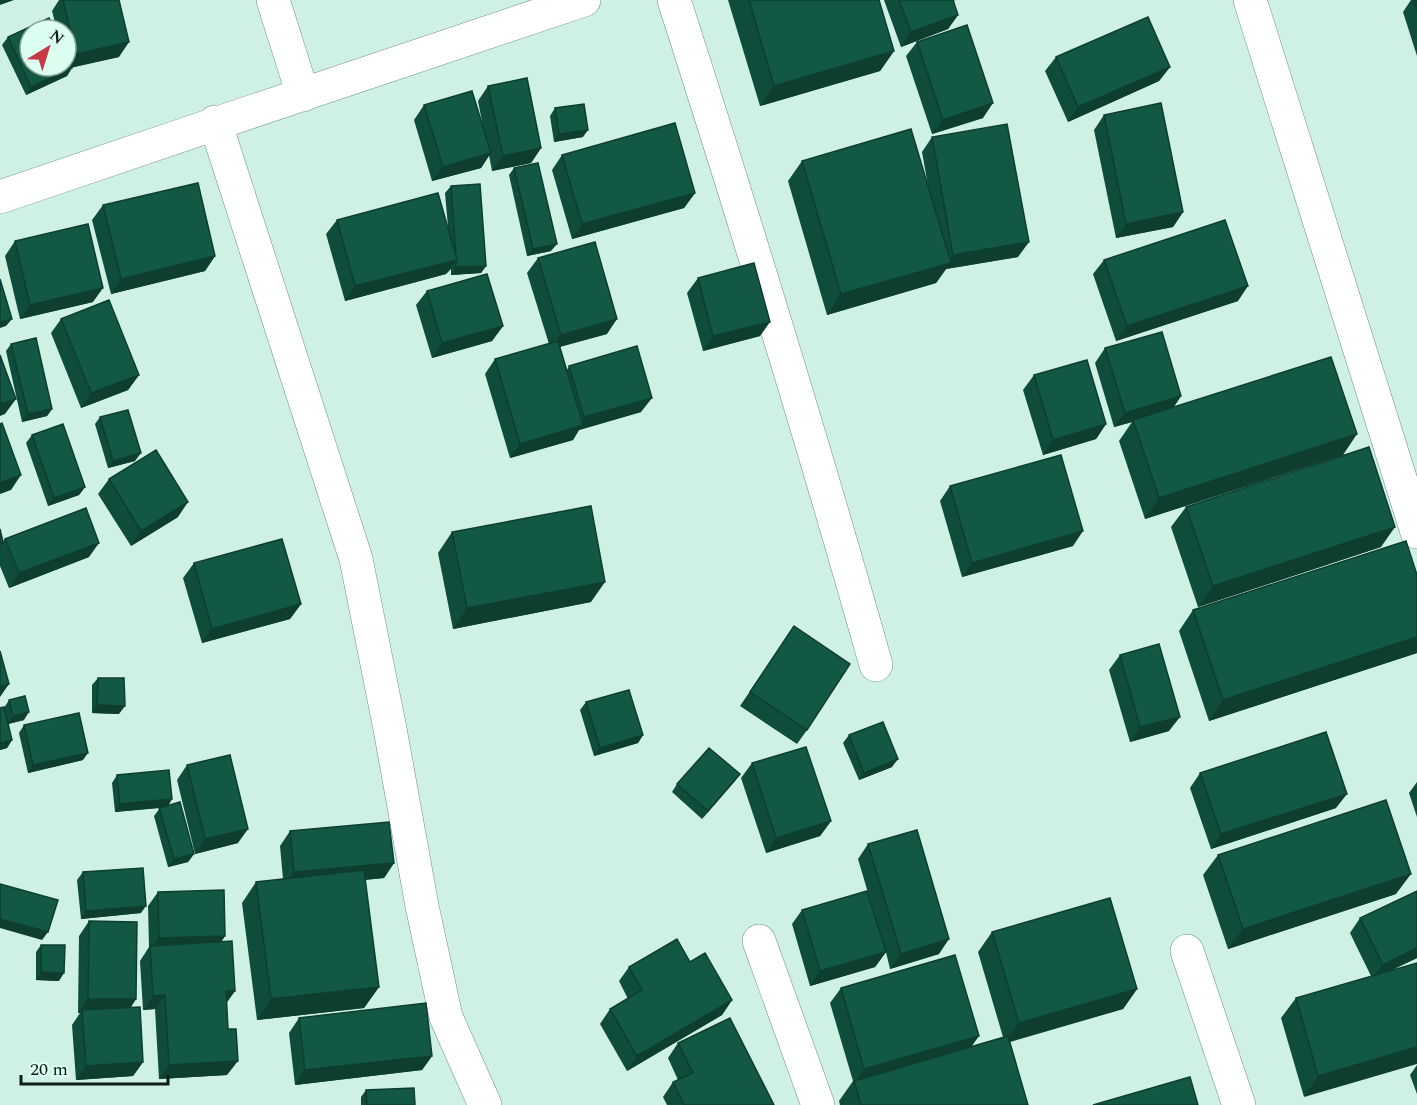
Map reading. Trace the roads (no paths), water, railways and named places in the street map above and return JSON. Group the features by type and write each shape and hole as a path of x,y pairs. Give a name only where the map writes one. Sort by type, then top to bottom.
{"street":[{"path":"273,0 303,95"},
{"path":"0,197 215,122 303,95 584,0"},
{"path":"674,0 743,216 876,665"},
{"path":"1250,0 1417,532"},
{"path":"215,122 356,559 422,906 446,1017 484,1105"},
{"path":"759,941 818,1105"},
{"path":"1187,951 1239,1105"}]}
